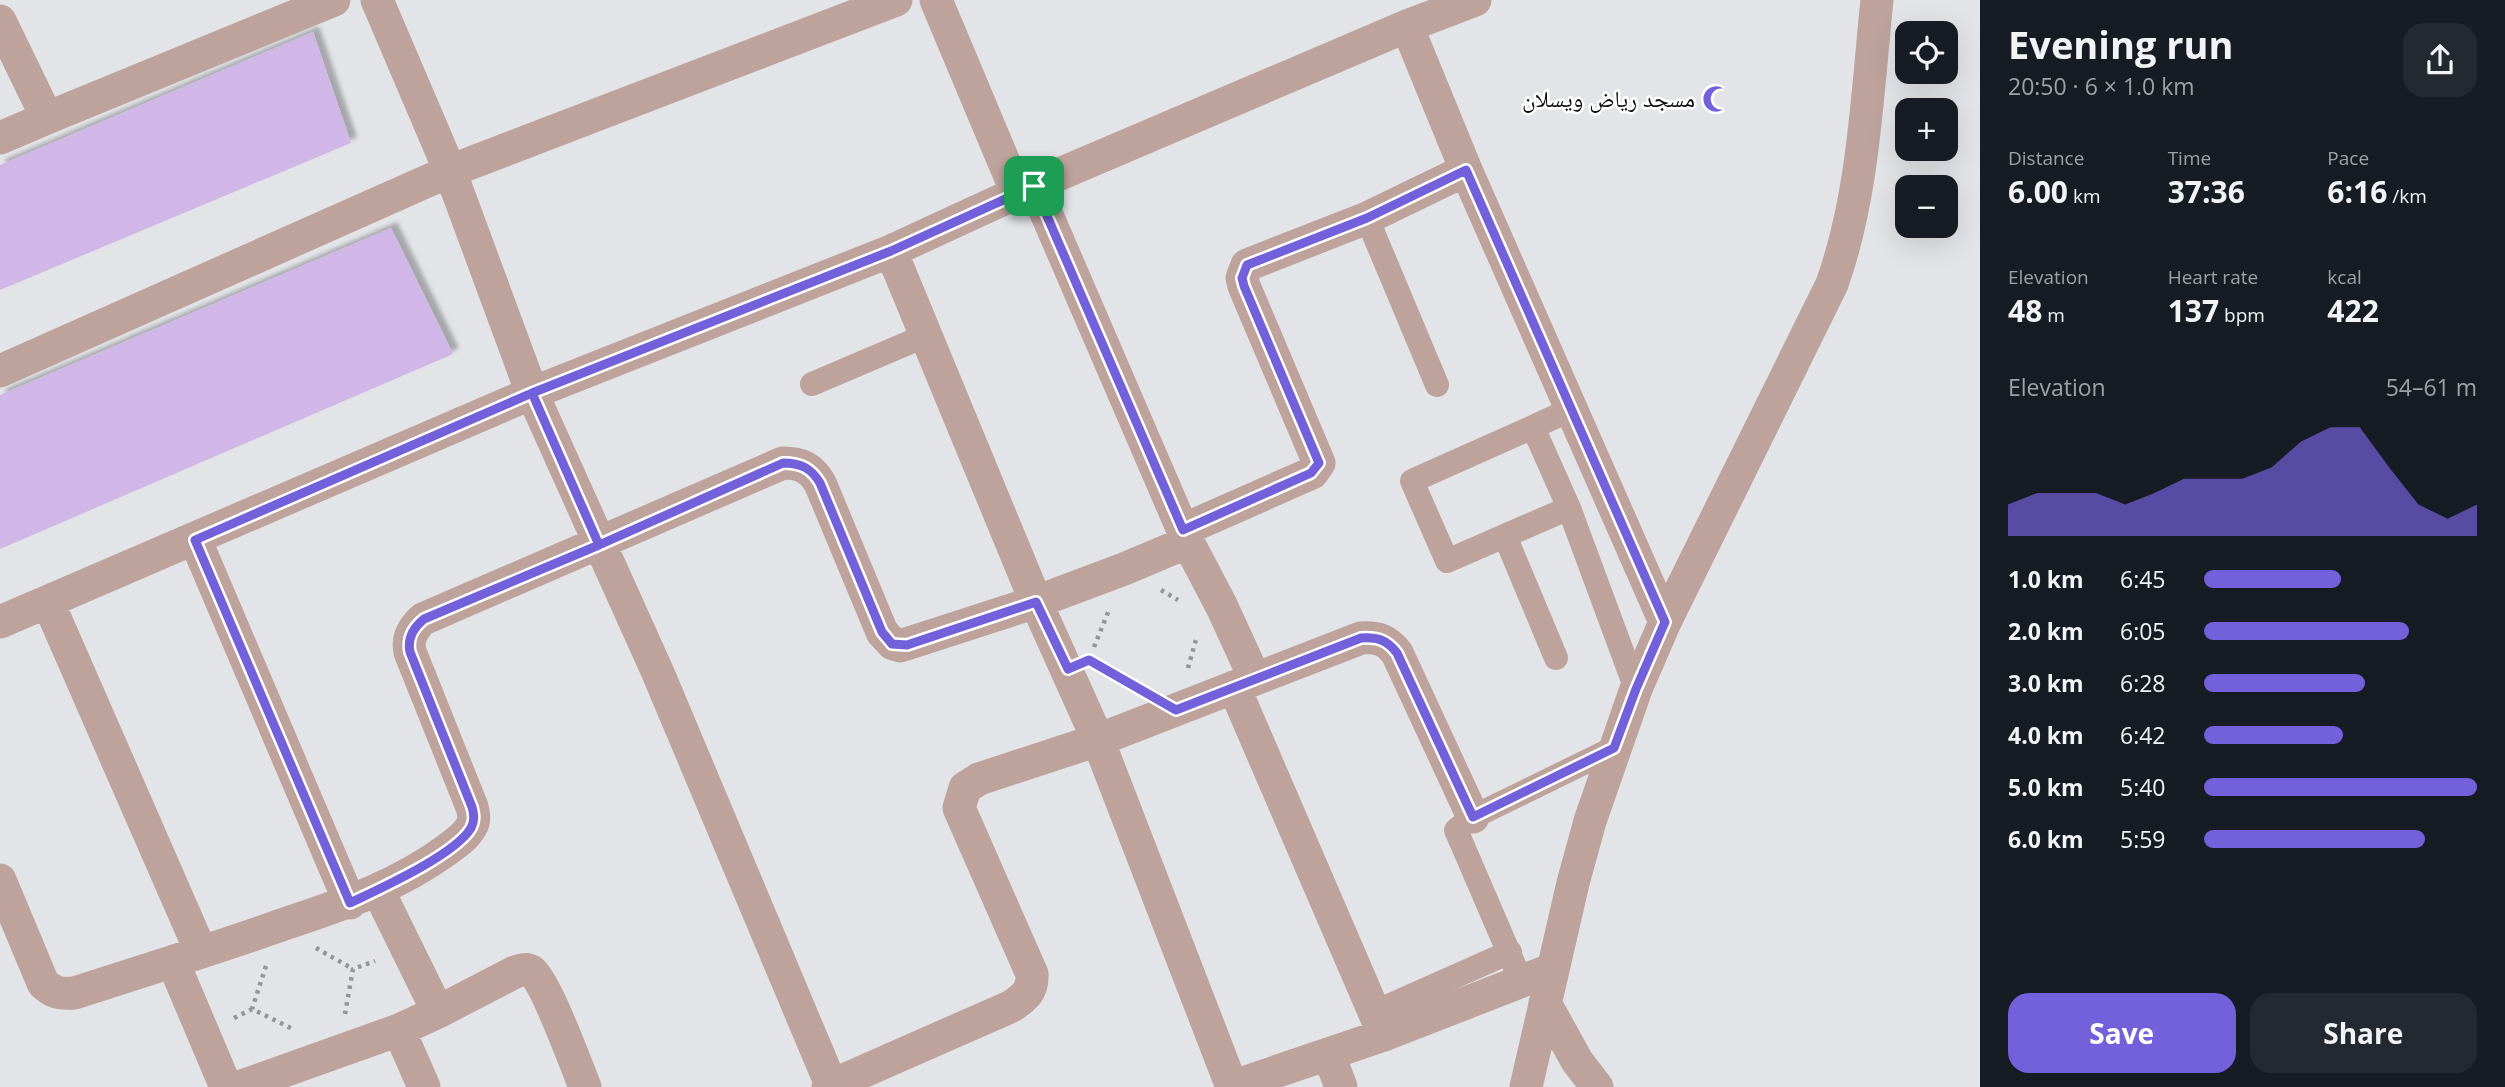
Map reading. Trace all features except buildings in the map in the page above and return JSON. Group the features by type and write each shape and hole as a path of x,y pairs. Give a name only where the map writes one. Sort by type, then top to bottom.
{"street":[{"path":"0,138 334,0"},
{"path":"377,0 450,171 532,393 658,673 830,1087 1012,1006 1030,991 1032,974 962,818 961,799 965,788 979,779 1098,740 1361,638 1382,639 1397,653 1473,817"},
{"path":"0,372 450,171 896,0"},
{"path":"936,0 1185,536 1222,607 1245,683 1380,1023"},
{"path":"0,622 532,393 891,251 1025,189 1407,26 1475,0"},
{"path":"891,251 1036,602 1098,740 1232,1087 1329,1055 1380,1023 1553,969 1586,834 1636,689 1665,622 1832,284 1853,213 1877,0"},
{"path":"0,20 47,118"},
{"path":"1407,26 1466,170 1665,622"},
{"path":"0,880 43,983 50,990 61,994 74,993 187,957 364,896 437,856 460,840 470,829 474,818 410,652 412,631 424,619 783,463 796,463 814,473 882,632 892,644 907,645 1125,569 1317,469 1318,458 1244,286 1242,278 1247,265 1367,218 1466,170"},
{"path":"1367,218 1437,386"},
{"path":"812,384 927,335"},
{"path":"1569,508 1447,561 1412,481 1570,410"},
{"path":"1533,427 1569,508 1636,689"},
{"path":"1505,536 1556,658"},
{"path":"195,540 364,896 408,948 438,1012"},
{"path":"48,602 187,957 241,1086 399,1030 524,969 532,971 543,986 585,1087"},
{"path":"1597,1087 1577,1061 1525,979 1456,830 1473,817 1614,748"},
{"path":"1525,979 1526,1087"},
{"path":"399,1030 424,1087"},
{"path":"1329,1055 1341,1087"}],"path":[{"path":"1068,669 1089,660 1176,710 1203,614 1222,607"},
{"path":"279,926 252,1009 339,1051 353,970 408,948"}],"place":[{"name":"مسجد رياض ويسلان","path":"1716,99"}],"route":[{"path":"1034,186 891,251 532,393 599,545 424,619 412,631 410,652 474,818 470,829 460,840 437,856 350,903 195,540 532,393 572,483 599,545 783,463 796,463 807,467 820,483 882,632 892,644 907,645 1036,602 1068,669 1089,660 1176,710 1361,638 1382,639 1397,653 1473,817 1614,748 1665,622 1466,170 1367,218 1247,265 1242,278 1244,286 1319,463 1317,469 1311,473 1183,530 1034,186"}]}
